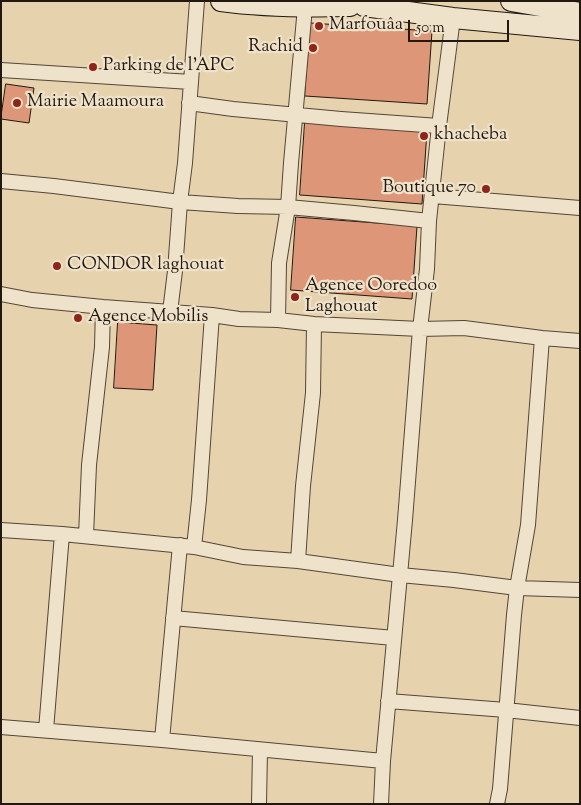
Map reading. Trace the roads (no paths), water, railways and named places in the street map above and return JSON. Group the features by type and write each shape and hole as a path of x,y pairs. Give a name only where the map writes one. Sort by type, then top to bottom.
{"main road":[{"path":"222,1 241,4 305,7 357,4 453,18 580,30"},
{"path":"511,1 580,13"}],"street":[{"path":"170,312 185,163 196,1"},
{"path":"278,320 279,263 288,207 305,7"},
{"path":"381,804 388,701 420,329 427,269 429,221 453,18"},
{"path":"1,70 191,82"},
{"path":"189,103 295,115 439,126"},
{"path":"1,181 180,202 288,207 429,221"},
{"path":"432,196 580,208"},
{"path":"1,294 32,300 103,307 212,314 314,324 420,329 464,328 580,341"},
{"path":"86,536 89,465 102,347 103,307"},
{"path":"162,740 173,618 187,546 199,500 212,314"},
{"path":"298,561 303,486 313,393 314,324"},
{"path":"497,804 500,789 517,588 528,525 542,338"},
{"path":"1,530 187,546 243,557 298,561 517,588 580,590"},
{"path":"46,730 62,534"},
{"path":"173,618 394,638"},
{"path":"388,701 580,718"},
{"path":"1,727 383,761"},
{"path":"258,804 260,750"}],"place":[{"name":"Marfouâa","path":"319,26"},
{"name":"Rachid","path":"313,48"},
{"name":"Parking de l'APC","path":"93,67"},
{"name":"Mairie Maamoura","path":"17,103"},
{"name":"khacheba","path":"424,136"},
{"name":"Boutique 70","path":"486,189"},
{"name":"CONDOR laghouat","path":"57,266"},
{"name":"Agence Ooredoo Laghouat","path":"295,297"},
{"name":"Agence Mobilis","path":"78,318"}]}
